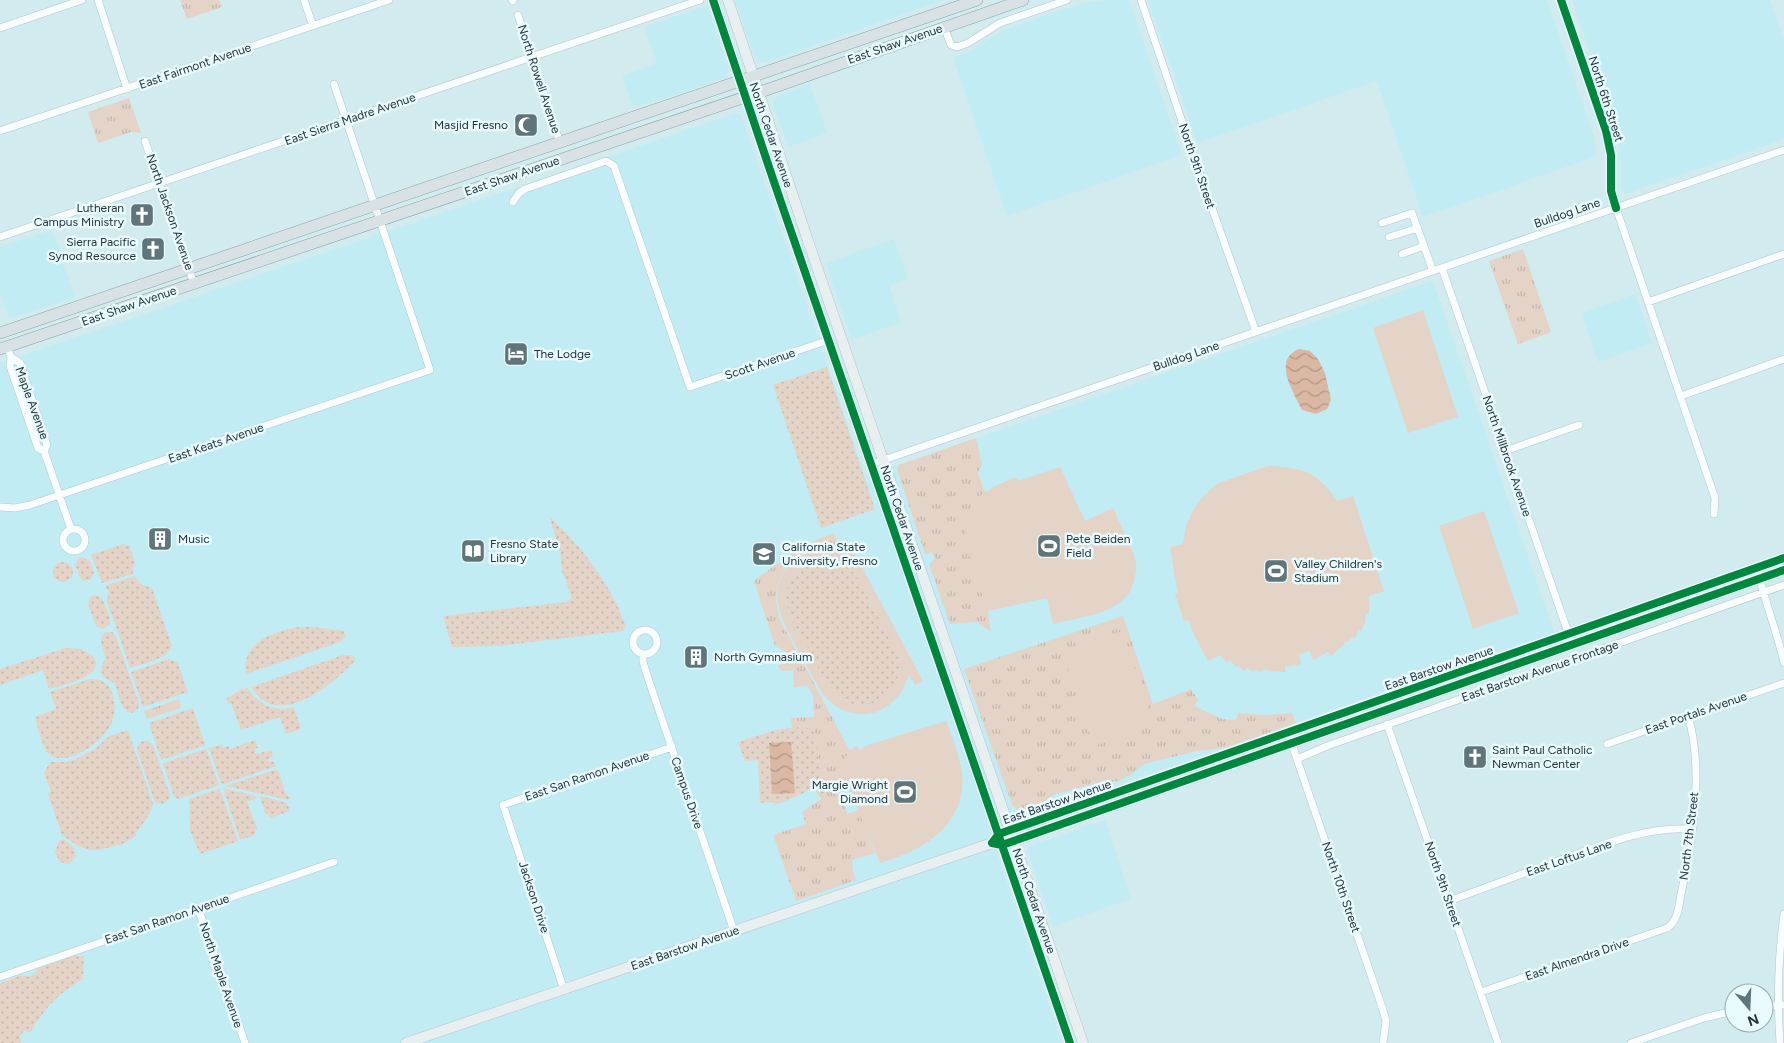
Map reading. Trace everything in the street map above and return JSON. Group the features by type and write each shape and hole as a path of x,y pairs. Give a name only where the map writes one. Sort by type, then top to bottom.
{"main road":[{"name":"North Cedar Avenue","path":"713,0 773,180 999,834"},
{"name":"North Cedar Avenue","path":"728,0 807,238 1083,1043"},
{"name":"East Shaw Avenue","path":"1,331 189,269 977,0"},
{"path":"1004,7 1014,0"},
{"name":"East Shaw Avenue","path":"6,351 194,284 746,97 1023,0"},
{"path":"496,181 525,163 556,153 560,143"},
{"path":"773,180 788,202 800,234 807,238"},
{"path":"798,249 804,251 810,264 819,270"},
{"path":"1,331 6,351"},
{"name":"East Barstow Avenue","path":"406,1043 734,931 997,844 1013,841 1290,738 1570,639 1784,558"},
{"name":"East Barstow Avenue","path":"1570,639 1784,570"},
{"name":"East Barstow Avenue","path":"997,844 999,834 1010,830 1290,738"},
{"name":"North Cedar Avenue","path":"997,844 1070,1043"}],"street":[{"path":"0,28 82,0"},
{"path":"98,0 127,89"},
{"path":"304,0 313,26"},
{"name":"East Fairmont Avenue","path":"0,131 389,0"},
{"name":"East Sierra Madre Avenue","path":"0,237 700,0"},
{"path":"944,27 951,45 957,47 968,43 1000,23 1067,0"},
{"name":"North 9th Street","path":"1141,0 1196,164 1256,332"},
{"name":"North 6th Street","path":"1561,0 1606,131 1611,155 1610,182 1616,208 1715,498 1714,514"},
{"name":"North Rowell Avenue","path":"518,15 560,143"},
{"path":"334,84 380,220"},
{"name":"North Jackson Avenue","path":"146,140 194,284"},
{"name":"Bulldog Lane","path":"872,464 1784,150"},
{"name":"Scott Avenue","path":"513,202 525,188 606,161 614,166 690,387 829,340"},
{"path":"1382,223 1412,213 1433,271"},
{"name":"East Keats Avenue","path":"0,507 23,507 59,496 430,370 380,220"},
{"path":"1389,237 1418,228"},
{"path":"1402,254 1424,246"},
{"path":"1648,302 1784,254"},
{"name":"North Millbrook Avenue","path":"1442,268 1570,639"},
{"name":"Maple Avenue","path":"6,351 20,363 47,445 44,451 71,529"},
{"path":"1681,396 1784,359"},
{"path":"1505,450 1579,425"},
{"path":"1757,568 1784,663"},
{"name":"East Barstow Avenue Frontage","path":"1297,759 1387,724 1784,585"},
{"name":"Campus Drive","path":"643,654 643,662 734,931"},
{"name":"East Portals Avenue","path":"1607,744 1784,682"},
{"name":"North 7th Street","path":"1672,924 1676,917 1685,879 1695,799 1694,742 1688,716"},
{"name":"North 9th Street","path":"1387,724 1498,1043"},
{"name":"North 10th Street","path":"1290,738 1383,1010 1386,1021 1383,1043"},
{"name":"East San Ramon Avenue","path":"503,805 672,747"},
{"name":"Jackson Drive","path":"503,805 564,990"},
{"name":"East Loftus Lane","path":"1449,901 1642,832 1668,828 1692,828"},
{"name":"East San Ramon Avenue","path":"0,977 334,862"},
{"name":"North Maple Avenue","path":"198,908 245,1043"},
{"path":"1780,1043 1780,946 1784,914"},
{"name":"East Almendra Drive","path":"1480,992 1667,928 1672,924"},
{"path":"1631,1043 1704,1018 1724,1013"}],"shaded area":[{"path":"734,0 943,0 763,63 756,59"},
{"path":"1129,0 1182,155 1007,216 953,57 968,52 1004,30 1082,3"},
{"path":"1148,0 1547,0 1593,134 1597,156 1423,217 1377,81 1197,143"},
{"path":"1572,0 1770,0 1784,41 1784,139 1624,194 1621,186 1618,135"},
{"path":"707,6 729,70 727,77 633,107 622,76 657,63 644,27"},
{"path":"810,84 827,133 788,147 773,104 776,97"},
{"name":"California State University, Fresno","path":"737,113 741,115 866,476 1433,281 1554,632 989,830 1062,1043 0,1043 0,363"},
{"path":"52,230 75,297 11,318 8,316 0,293 0,247"},
{"path":"894,239 908,279 889,285 901,322 852,340 826,263"},
{"path":"1635,294 1652,343 1598,362 1582,313"},
{"path":"1105,820 1131,899 1053,926 1027,850 1029,846"}],"green space":[{"path":"180,0 219,0 222,7 187,19"},
{"path":"129,98 141,133 131,132 98,143 88,112"},
{"path":"1523,249 1551,332 1518,344 1489,261"},
{"path":"1423,310 1458,417 1408,433 1373,328"},
{"path":"827,367 875,509 821,528 773,385"},
{"path":"976,438 982,464 978,473 985,493 976,500 967,541 988,611 991,632 976,622 950,624 929,564 935,559 932,552 925,554 897,469 899,465"},
{"name":"Valley Children's Stadium","path":"1268,466 1299,470 1316,477 1337,501 1353,496 1384,591 1369,596 1369,614 1366,614 1365,623 1361,631 1358,630 1355,638 1352,637 1348,642 1346,641 1331,656 1328,652 1313,660 1310,651 1299,654 1301,664 1285,667 1285,672 1263,669 1262,672 1255,670 1254,672 1247,668 1244,671 1238,666 1236,667 1230,660 1227,663 1220,655 1208,661 1188,620 1184,621 1175,594 1178,592 1170,547 1183,544 1186,526 1193,510 1204,495 1219,483"},
{"name":"Pete Beiden Field","path":"1060,467 1085,521 1113,508 1136,561 1134,581 1130,592 1122,601 1101,612 1053,624 1047,598 988,611 974,573 967,544 967,517 971,507 985,492 1003,482 1016,477 1018,481"},
{"path":"1484,511 1519,613 1473,629 1439,526"},
{"path":"549,516 584,554 604,581 626,626 623,631 497,646 452,647 443,616 567,602 572,598 562,571 560,551"},
{"path":"834,533 838,544 814,549 789,564 777,588 777,607 779,618 850,751 840,774 847,814 859,810 875,853 852,860 856,880 796,901 773,835 806,824 802,812 821,799 819,795 825,792 814,729 792,728 791,718 814,717 813,695 807,686 794,687 793,670 782,671 777,666 792,660 790,654 775,646 754,581 812,542"},
{"path":"847,539 923,681 915,685 909,674 895,700 885,708 873,713 848,712 836,706 824,696 787,629 778,604 777,592 779,581 786,570 797,559 809,553 821,551 845,555 839,543","holes":["818,560 834,561 843,565 856,575 898,655 899,671 897,681 889,694 875,703 865,705 854,704 844,701 836,695 829,687 790,615 786,601 792,578 803,567"]},
{"path":"123,544 129,546 135,562 133,574 102,583 91,555"},
{"path":"79,558 85,558 90,561 94,573 90,580 84,581 80,578 75,565"},
{"path":"818,560 829,560 839,563 848,567 856,575 898,655 899,671 897,681 889,694 875,703 865,705 854,704 844,701 836,695 829,687 790,615 786,601 792,578 803,567"},
{"path":"59,562 67,562 73,568 73,576 67,582 59,582 53,576 53,568"},
{"path":"134,576 142,585 152,588 172,646 160,658 130,668 107,601 109,592 105,586"},
{"path":"95,595 102,598 110,618 110,624 103,629 96,626 88,605 90,597"},
{"path":"1123,616 1153,704 1191,689 1198,700 1195,706 1222,719 1236,720 1238,713 1267,715 1292,713 1296,723 1225,748 1197,751 1144,764 1129,776 1118,781 1096,783 1053,795 1036,809 1026,813 1019,811 1012,805 964,669"},
{"path":"299,627 344,631 346,637 340,642 246,674 246,663 254,646 270,635"},
{"path":"1122,631 1154,725 1094,746 1062,652"},
{"path":"106,632 112,632 116,637 139,703 138,709 132,713 128,712 122,705 115,683 106,679 102,674 102,666 106,658 101,637"},
{"path":"66,648 81,649 93,656 96,663 94,669 89,674 73,682 49,689 43,670 0,685 0,669"},
{"path":"343,655 353,655 355,660 317,693 303,700 288,705 275,705 262,699 251,687"},
{"path":"169,659 178,663 188,692 143,707 131,672"},
{"path":"90,679 105,683 113,696 114,712 109,728 98,741 78,754 70,757 54,757 48,753 44,746 35,717 56,709 50,692"},
{"path":"247,688 267,706 280,709 294,707 301,728 286,734 280,717 241,730 231,703 228,703 226,699"},
{"path":"179,699 181,708 147,719 144,711"},
{"path":"193,708 205,745 161,760 149,723"},
{"name":"Margie Wright Diamond","path":"946,721 957,750 963,781 962,793 953,816 946,826 927,843 880,863 846,781 839,782 843,762 856,745 860,750 868,745"},
{"path":"801,727 814,729 825,792 819,795 813,787 798,796 775,805 774,802 760,803 758,760 745,761 738,742 776,730"},
{"path":"128,730 153,804 150,812 136,832 136,836 122,844 98,850 89,850 78,846 62,835 48,794 51,792 44,773 50,762 74,760 95,749 109,736"},
{"path":"255,740 258,748 255,749 255,753 271,750 273,756 268,759 269,762 274,762 276,766 224,784 221,783 209,748 222,744 223,748 229,746 230,749"},
{"path":"143,741 148,741 153,745 170,795 168,801 164,804 154,800 137,749"},
{"path":"206,749 219,785 179,799 174,797 163,763"},
{"path":"278,770 285,792 291,799 225,786"},
{"path":"223,788 257,798 247,802 257,828 255,835 240,840"},
{"path":"220,789 238,841 200,854 190,831 189,799"},
{"path":"260,796 287,803 290,811 270,818 268,814 265,814"},
{"path":"63,839 72,846 76,854 76,857 69,864 60,862 55,852 59,841"},
{"path":"76,955 79,957 84,955 83,979 67,989 53,1002 30,1033 24,1030 20,1037 21,1043 0,1043 0,984 20,976 32,976 37,969"}],"water":[{"path":"1299,349 1310,351 1318,359 1325,373 1331,400 1327,409 1316,414 1302,410 1287,376 1287,360 1291,354"},
{"path":"791,742 795,793 772,794 769,743"}],"cycle path":[{"path":"713,0 1070,1043"},
{"path":"1561,0 1606,131 1611,155 1611,191 1616,208"},
{"path":"1784,558 1010,830 999,834 992,843 1002,845 1784,570"}],"place":[{"name":"Masjid Fresno","path":"526,125"},
{"name":"Lutheran Campus Ministry","path":"142,215"},
{"name":"Sierra Pacific Synod Resource","path":"153,249"},
{"name":"The Lodge","path":"516,354"},
{"name":"Music","path":"160,539"},
{"name":"Pete Beiden Field","path":"1049,546"},
{"name":"Fresno State Library","path":"473,551"},
{"name":"California State University, Fresno","path":"764,554"},
{"name":"Valley Children's Stadium","path":"1276,571"},
{"name":"North Gymnasium","path":"696,657"},
{"name":"Saint Paul Catholic Newman Center","path":"1475,757"},
{"name":"Margie Wright Diamond","path":"905,792"}]}
